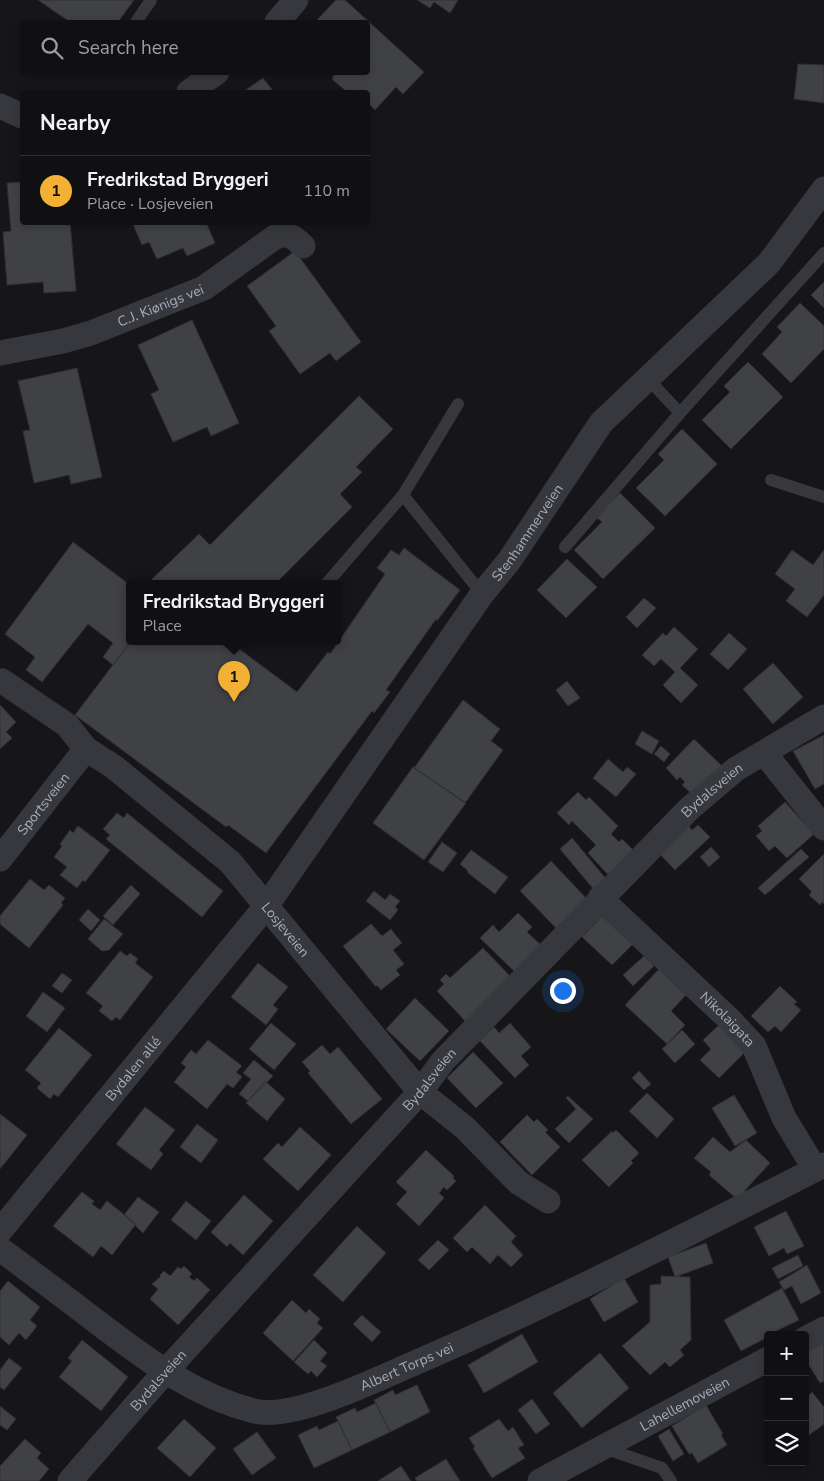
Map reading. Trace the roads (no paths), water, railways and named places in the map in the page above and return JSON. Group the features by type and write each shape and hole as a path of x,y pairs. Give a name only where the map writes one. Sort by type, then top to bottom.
{"street":[{"path":"279,20 296,0"},
{"path":"192,90 213,75"},
{"path":"0,106 20,115"},
{"name":"Stenhammerveien","path":"267,905 482,594 509,561 585,444 601,424 647,378 769,264 824,190"},
{"name":"C.J. Kiønigs vei","path":"0,352 63,341 91,333 204,288 275,237 282,234 293,236 303,246"},
{"name":"Losjeveien","path":"1,682 67,725 86,749 114,767 230,862 420,1092 464,1127 519,1183 548,1202"},
{"name":"Bydalsveien","path":"70,1481 164,1372 420,1092 443,1060 600,898 690,808 736,769 765,754 824,717"},
{"name":"Sportsveien","path":"0,859 86,749"},
{"path":"765,754 824,828"},
{"name":"Nikolaigata","path":"600,898 730,1020 754,1046 784,1118 820,1167"},
{"name":"Bydalen allé","path":"0,1231 267,905"},
{"name":"Albert Torps vei","path":"0,1249 164,1372 221,1400 257,1412 292,1409 333,1398 489,1331 645,1256 820,1167"},
{"path":"809,1337 824,1329"},
{"name":"Lahellemoveien","path":"540,1481 764,1361"}],"lane":[{"path":"137,20 151,0"},
{"path":"565,547 680,413 824,253"},
{"path":"647,378 680,413"},
{"path":"330,580 403,495 458,404"},
{"path":"771,480 824,497"},
{"path":"403,495 482,594"},
{"path":"601,1447 662,1468 671,1481"}],"place":[{"name":"Fredrikstad Bryggeri","path":"234,702"}]}
